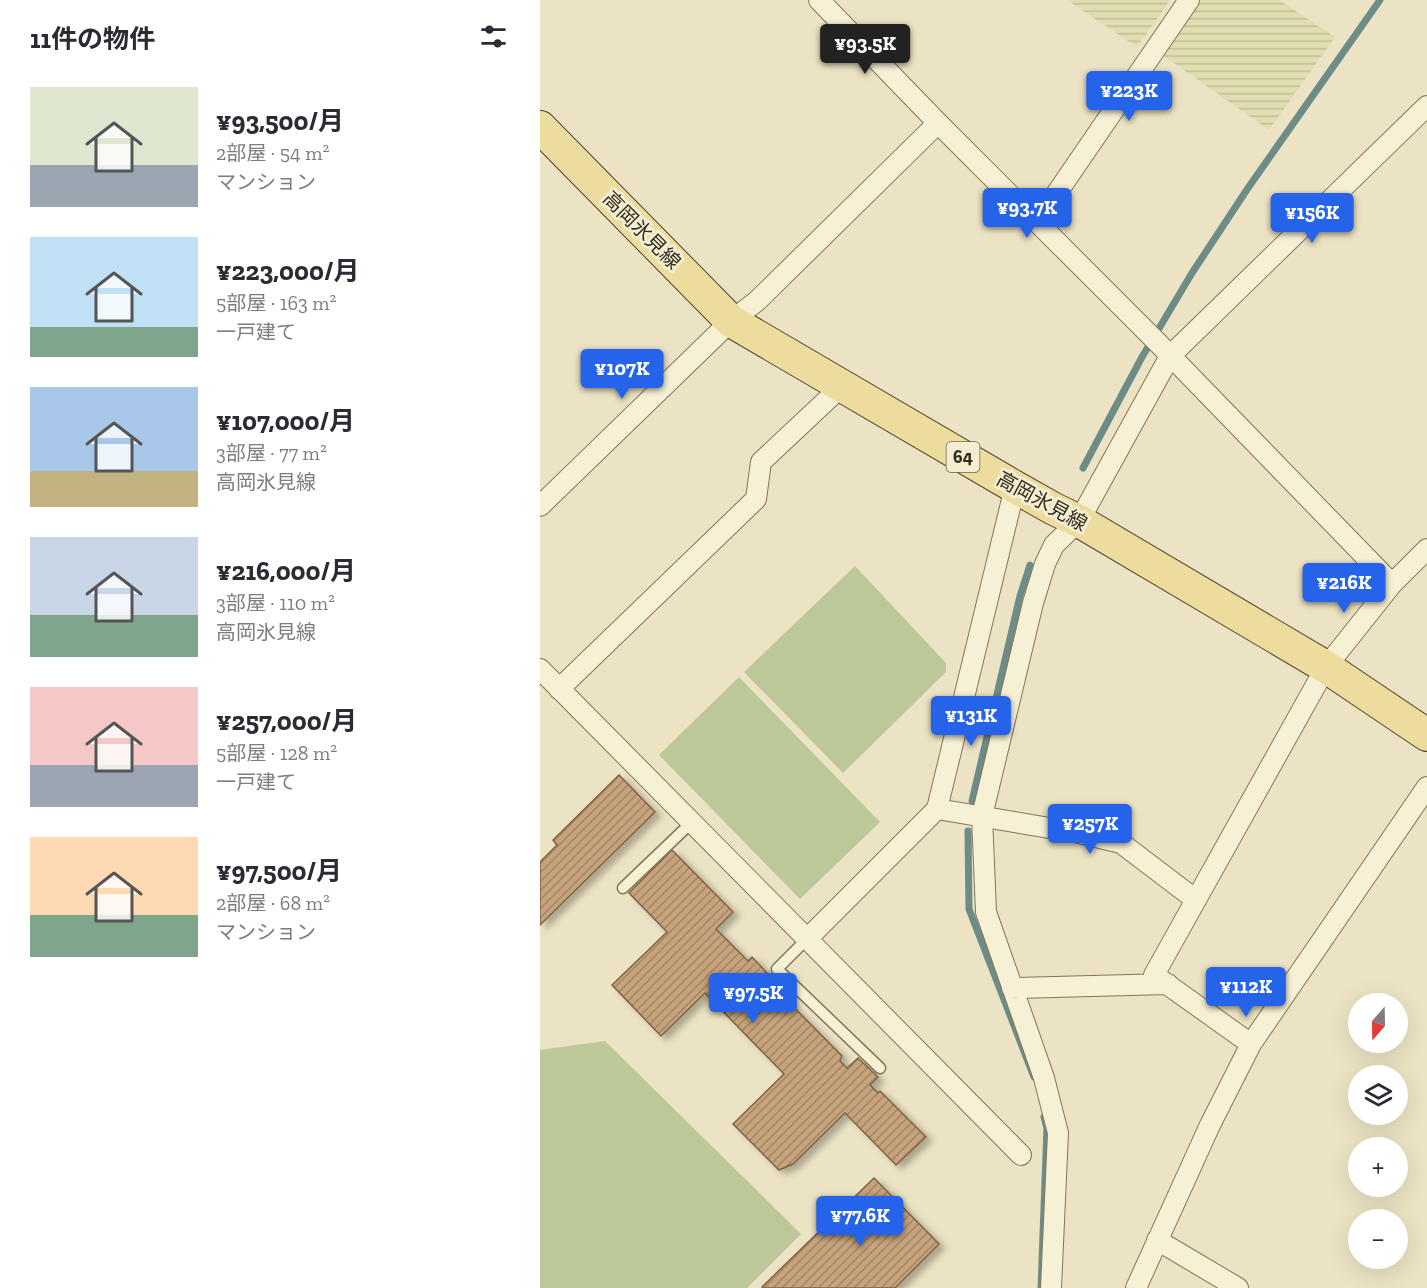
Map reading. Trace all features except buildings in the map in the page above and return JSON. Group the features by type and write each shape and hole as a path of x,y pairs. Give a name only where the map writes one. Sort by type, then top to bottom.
{"main road":[{"name":"高岡氷見線","path":"540,127 731,321 1054,509 1079,521 1326,667 1427,735"}],"street":[{"path":"819,0 938,123 1165,350 1392,584"},
{"path":"1037,222 1189,0"},
{"path":"1051,1288 1058,1133 1044,1078 986,912 982,816 1033,603 1045,564 1054,545 1079,521 1165,350 1427,106"},
{"path":"540,506 731,321 757,301 938,123"},
{"path":"559,689 756,499 761,462 842,386"},
{"path":"807,939 937,809 1016,487"},
{"path":"1251,1044 1154,975 1326,667 1392,584 1427,549"},
{"path":"540,669 1021,1155"},
{"path":"1136,1288 1210,1125 1251,1044 1427,787"},
{"path":"937,809 1079,833 1121,843 1196,900"},
{"path":"1012,988 1168,984"},
{"path":"1157,1240 1238,1288"}],"lane":[{"path":"623,888 691,823"},
{"path":"807,939 777,969 880,1068"}],"shaded area":[{"path":"1067,0 1170,0 1137,47"},
{"path":"1189,0 1279,0 1335,37 1269,130 1157,51"}],"green space":[{"path":"855,566 946,663 946,672 843,773 744,672"},
{"path":"739,677 880,822 800,899 659,755"},
{"path":"605,1041 801,1234 747,1288 540,1288 540,1050"}],"waterway":[{"path":"1083,468 1142,357 1192,273 1248,188 1380,0"},
{"path":"972,801 1020,596 1030,565"},
{"path":"968,831 969,909 1034,1077"},
{"path":"1041,1288 1047,1128 1044,1117"}]}
